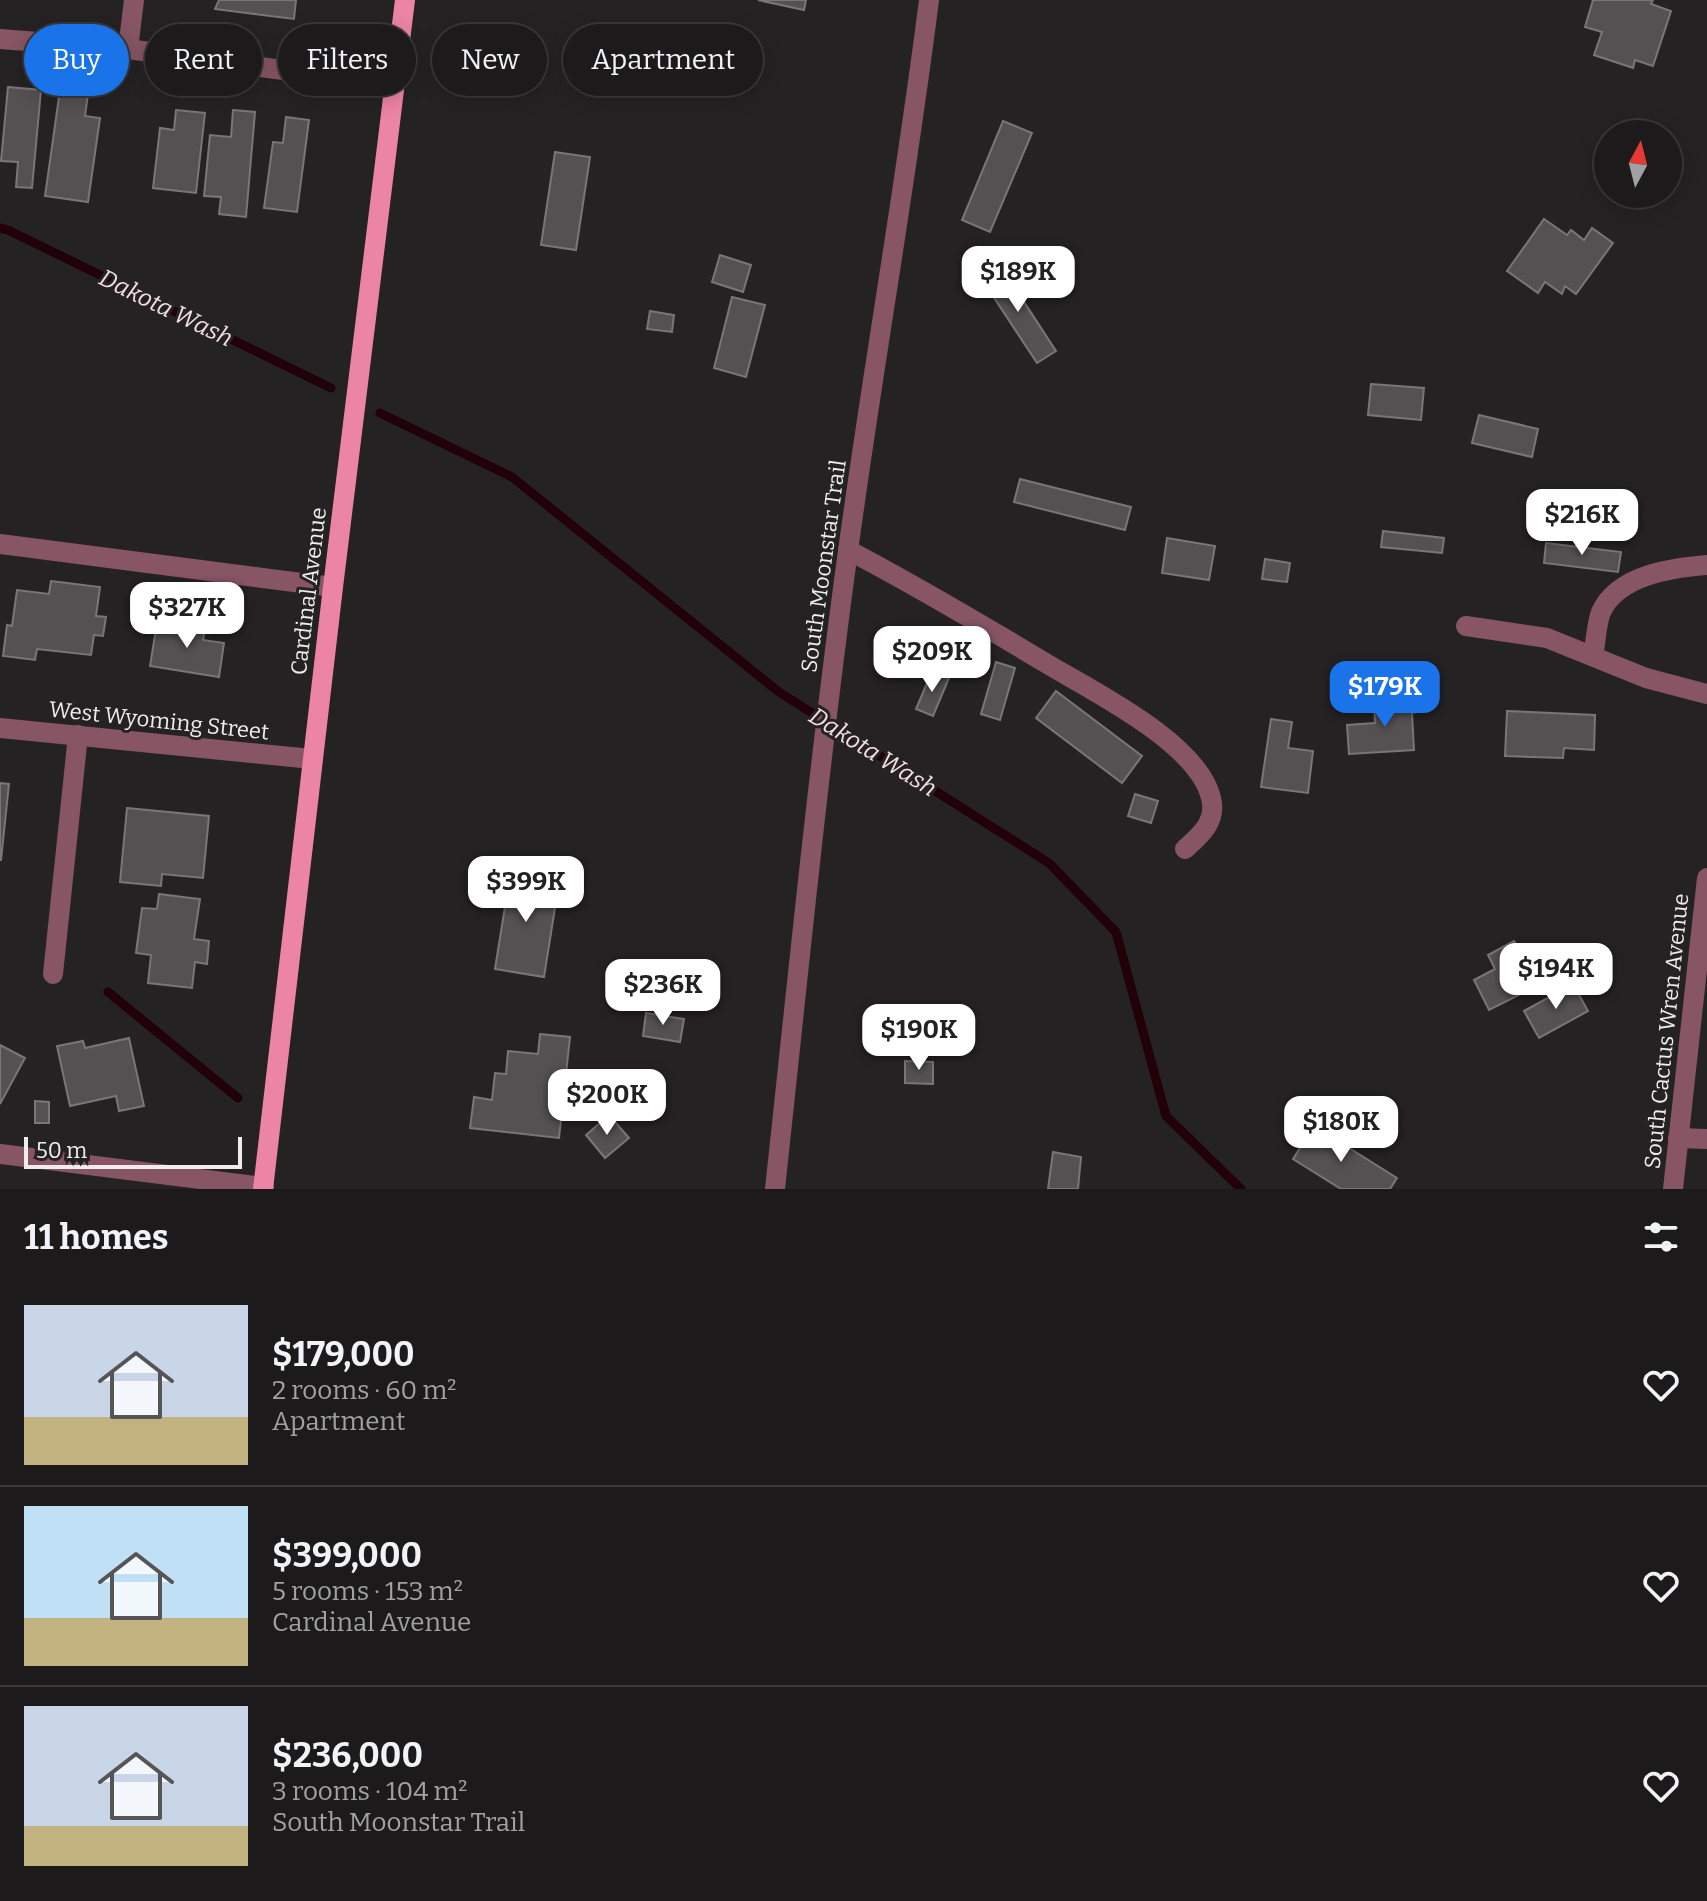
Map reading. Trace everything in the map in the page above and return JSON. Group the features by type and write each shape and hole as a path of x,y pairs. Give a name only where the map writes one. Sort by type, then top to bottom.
{"main road":[{"name":"Cardinal Avenue","path":"402,24 405,0"},
{"name":"Cardinal Avenue","path":"264,1188 312,759 393,96"}],"street":[{"path":"129,41 134,0"},
{"name":"South Moonstar Trail","path":"775,1189 824,737 848,550 929,0"},
{"path":"0,39 24,41"},
{"path":"129,49 278,69"},
{"path":"0,544 333,587"},
{"path":"848,550 946,603 1105,697 1172,745 1193,765 1211,797 1209,823 1185,849"},
{"path":"1593,656 1600,613 1613,595 1644,575 1707,565"},
{"path":"1466,626 1547,638 1646,678 1707,694"},
{"name":"West Wyoming Street","path":"0,728 312,759"},
{"path":"53,974 78,735"},
{"name":"South Cactus Wren Avenue","path":"1673,1189 1707,878"},
{"path":"1678,1138 1707,1139"},
{"path":"0,1154 264,1188"}],"building":[{"path":"219,0 296,0 294,19 215,9"},
{"path":"758,0 806,0 804,10"},
{"path":"1593,0 1653,0 1651,4 1671,11 1653,66 1635,60 1633,68 1594,55 1602,32 1585,27"},
{"path":"8,87 24,88 24,96 40,96 32,188 16,187 18,162 1,161"},
{"path":"59,96 88,96 85,116 100,118 88,202 45,196"},
{"path":"176,110 205,113 196,193 153,188 160,128 174,130"},
{"path":"233,110 255,112 246,217 219,214 221,197 204,196 210,135 231,137"},
{"path":"286,117 309,120 297,212 264,208 273,142 283,143"},
{"path":"1003,121 1032,133 990,232 962,220"},
{"path":"555,152 590,157 576,250 541,245"},
{"path":"1544,219 1567,235 1571,230 1584,240 1592,228 1613,243 1576,294 1565,286 1562,294 1545,282 1538,293 1507,271"},
{"path":"720,255 751,265 743,292 712,282"},
{"path":"1000,265 1056,351 1037,363 981,278"},
{"path":"732,297 765,305 746,377 714,368"},
{"path":"650,311 674,315 672,332 647,329"},
{"path":"1371,384 1424,388 1421,420 1368,415"},
{"path":"1479,415 1538,429 1532,457 1472,443"},
{"path":"1020,479 1131,507 1125,530 1014,502"},
{"path":"1383,531 1444,538 1442,553 1381,547"},
{"path":"1167,538 1215,546 1209,580 1162,573"},
{"path":"1546,543 1621,552 1618,572 1544,563"},
{"path":"1265,559 1290,563 1287,582 1262,579"},
{"path":"51,581 100,587 96,616 106,617 103,636 94,635 91,655 37,649 35,660 3,656 7,625 12,626 17,590 49,594"},
{"path":"177,620 206,625 203,640 224,643 219,677 150,666 156,629 174,632"},
{"path":"996,662 1015,668 1000,720 981,714"},
{"path":"932,671 949,678 933,716 916,709"},
{"path":"1056,691 1142,756 1122,783 1036,718"},
{"path":"1416,699 1417,712 1412,713 1414,750 1349,754 1347,725 1375,723 1374,701"},
{"path":"1507,711 1595,715 1594,750 1564,748 1563,758 1505,756"},
{"path":"1271,719 1292,722 1288,748 1313,751 1308,793 1261,787"},
{"path":"0,783 9,784 1,860 0,860"},
{"path":"1135,794 1158,801 1151,823 1128,816"},
{"path":"127,808 209,816 203,878 162,874 161,886 120,882"},
{"path":"500,872 544,878 543,887 558,889 544,977 495,969 507,894 497,892"},
{"path":"159,894 200,899 194,939 209,941 207,964 195,962 192,988 148,983 151,955 136,953 142,908 157,909"},
{"path":"1514,941 1537,986 1489,1010 1474,980 1495,969 1488,955"},
{"path":"1573,984 1588,1011 1539,1038 1524,1011"},
{"path":"646,1013 684,1019 680,1042 643,1036"},
{"path":"540,1034 570,1037 559,1138 470,1128 474,1097 492,1100 495,1073 506,1074 508,1051 538,1054"},
{"path":"129,1038 144,1106 119,1111 116,1096 70,1106 57,1046 83,1041 85,1048"},
{"path":"0,1045 25,1058 0,1104"},
{"path":"905,1061 933,1062 933,1084 905,1083"},
{"path":"35,1101 49,1102 49,1123 35,1123"},
{"path":"609,1115 629,1138 605,1158 586,1135"},
{"path":"1314,1126 1397,1178 1390,1189 1341,1189 1293,1159"},
{"path":"1053,1152 1081,1157 1078,1189 1048,1189"}],"waterway":[{"name":"Dakota Wash","path":"0,228 331,388"},
{"name":"Dakota Wash","path":"380,413 512,477 779,692 1049,863 1116,932 1166,1116 1241,1189"},
{"path":"108,992 238,1098"}]}
